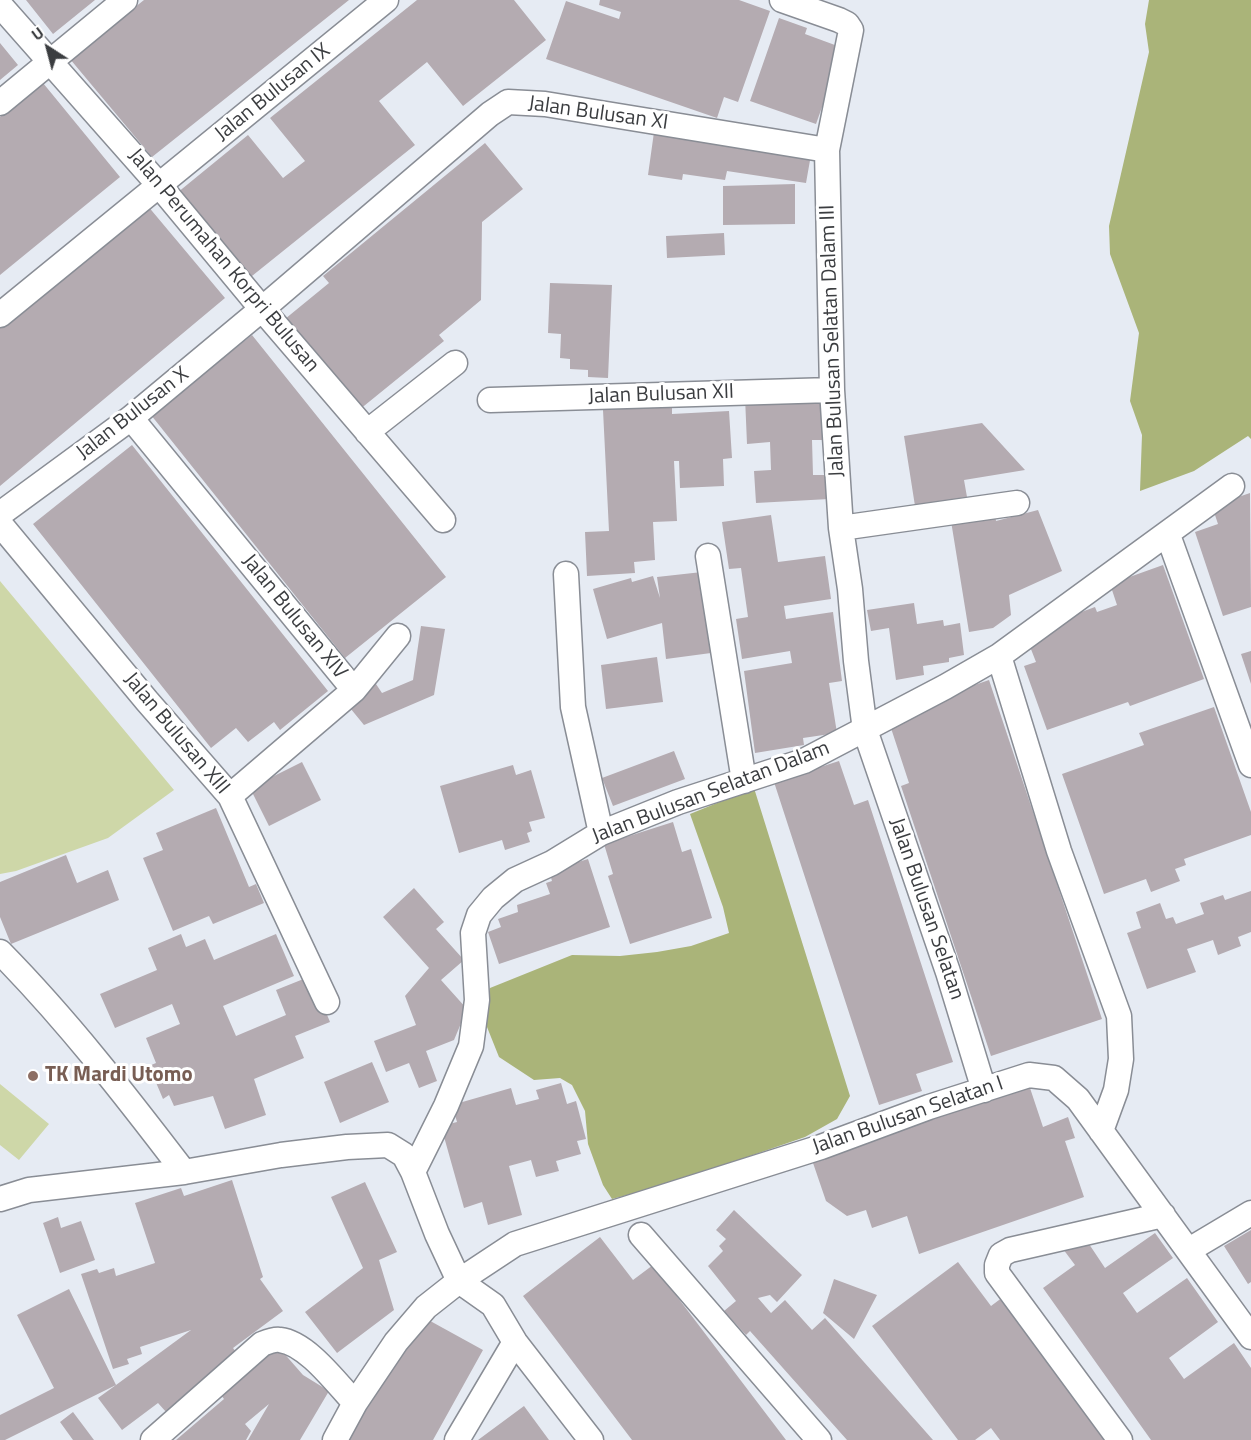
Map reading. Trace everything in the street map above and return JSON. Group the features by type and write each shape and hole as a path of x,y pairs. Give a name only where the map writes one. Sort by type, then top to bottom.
{"street":[{"path":"0,103 124,0"},
{"name":"Jalan Bulusan IX","path":"0,315 386,0"},
{"name":"Jalan Bulusan Selatan Dalam III","path":"782,0 839,20 848,24 851,30 827,150 832,390 841,528 865,730"},
{"name":"Jalan Perumahan Korpri Bulusan","path":"0,5 159,185 443,520"},
{"name":"Jalan Bulusan XI","path":"262,309 490,114 508,102 545,104 827,150"},
{"name":"Jalan Bulusan X","path":"0,514 130,418 262,309"},
{"path":"367,432 454,363"},
{"name":"Jalan Bulusan XII","path":"490,400 832,390"},
{"name":"Jalan Bulusan XIV","path":"130,418 354,690 230,796"},
{"name":"Jalan Bulusan Selatan Dalam","path":"414,1172 446,1106 471,1046 477,1000 473,933 478,915 493,898 515,880 552,862 601,833 678,802 804,761 999,656 1168,535 1232,486"},
{"path":"841,528 1017,503"},
{"name":"Jalan Bulusan XIII","path":"0,524 147,701 230,796 327,1002"},
{"path":"1168,535 1251,765"},
{"path":"708,556 744,781"},
{"path":"566,574 573,707 601,833"},
{"path":"354,690 398,636"},
{"path":"999,656 1059,851 1119,1016 1121,1059 1116,1090 1101,1131"},
{"name":"Jalan Bulusan Selatan","path":"865,730 948,972 984,1090"},
{"path":"0,952 39,992 96,1059 184,1172"},
{"name":"Jalan Bulusan Selatan I","path":"335,1440 355,1403 396,1342 426,1307 459,1281 515,1244 821,1146 929,1107 1029,1075 1054,1077 1078,1099 1251,1338"},
{"path":"0,1199 29,1190 184,1172 281,1155 347,1147 388,1145 404,1155 414,1172 437,1234 459,1281 493,1305 515,1342 591,1440"},
{"path":"1189,1250 1251,1213"},
{"path":"1120,1440 998,1273 997,1265 1001,1255 1010,1250 1163,1215"},
{"path":"641,1235 819,1440"},
{"path":"153,1440 262,1344 278,1339 294,1344 307,1353 355,1403"},
{"path":"457,1440 515,1342"}],"green space":[{"path":"1149,0 1251,0 1251,439 1248,436 1194,471 1140,491 1142,435 1130,401 1139,333 1110,254 1109,226 1149,52 1145,24"},
{"path":"0,581 174,790 108,838 16,871 0,874"},
{"path":"754,788 850,1096 837,1119 805,1137 669,1184 612,1199 603,1185 588,1144 585,1111 572,1085 560,1078 534,1080 499,1057 485,1022 490,988 572,955 620,956 657,952 691,946 729,933 723,907 690,814"},
{"path":"0,1084 49,1124 19,1160 0,1145"}],"building":[{"path":"26,0 95,0 53,34"},
{"path":"144,0 349,0 152,157 70,59"},
{"path":"417,0 514,0 546,40 463,106 427,62 379,101 415,145 247,280 177,193 248,135 283,178 305,161 270,118"},
{"path":"600,0 739,0 770,11 738,102 724,97 717,118 546,59 566,1 619,19 621,12 599,5"},
{"path":"779,18 807,28 805,34 843,48 816,124 750,101"},
{"path":"0,43 18,65 0,80"},
{"path":"43,83 120,177 0,275 0,117"},
{"path":"655,125 812,149 806,183 727,171 725,180 683,174 682,180 648,175"},
{"path":"485,143 523,189 482,222 481,300 439,335 444,341 359,410 285,319 329,283 323,276"},
{"path":"795,184 795,224 723,225 723,186"},
{"path":"147,205 225,298 0,486 0,327"},
{"path":"724,233 725,255 667,258 666,236"},
{"path":"550,283 612,285 608,378 588,377 588,370 570,369 570,359 560,358 561,334 548,333"},
{"path":"252,335 446,577 345,658 151,415"},
{"path":"821,394 823,440 812,440 813,475 827,475 829,499 756,503 754,471 771,470 770,442 747,444 745,397"},
{"path":"672,406 672,414 729,411 732,458 723,459 724,486 680,488 679,461 674,461 677,521 653,522 655,560 634,562 635,573 587,576 585,532 609,531 603,410"},
{"path":"982,423 1025,470 964,480 967,497 915,506 904,436"},
{"path":"132,445 328,691 280,730 274,722 248,742 236,728 211,748 33,524"},
{"path":"1250,493 1251,607 1223,616 1195,532 1218,524 1212,506"},
{"path":"1038,510 1062,571 1009,595 1011,615 993,628 969,632 951,521 995,514 996,521"},
{"path":"771,515 778,562 825,556 831,599 784,606 786,619 833,612 842,681 829,683 837,733 803,738 804,745 755,753 744,671 792,663 790,651 742,659 736,619 748,617 741,568 729,569 722,522"},
{"path":"1163,565 1204,679 1130,706 1128,702 1047,730 1024,666 1036,662 1027,639 1054,622 1095,607 1097,612 1117,605 1110,584"},
{"path":"702,572 711,653 666,659 662,623 607,639 593,589 631,578 632,582 653,576 660,598 657,577"},
{"path":"914,603 917,624 943,620 944,626 960,623 964,655 949,658 949,662 923,666 924,675 896,680 889,628 871,631 867,610"},
{"path":"421,626 445,629 434,695 364,725 346,703 374,681 382,693 413,680"},
{"path":"1251,651 1251,684 1241,654"},
{"path":"657,657 663,702 606,709 601,665"},
{"path":"989,680 1102,1019 991,1056 901,786 909,783 889,722 934,707 931,700"},
{"path":"1214,707 1251,812 1251,835 1184,859 1186,865 1175,869 1180,881 1151,892 1146,879 1104,894 1062,774 1144,745 1139,733"},
{"path":"674,751 685,779 613,806 602,778"},
{"path":"839,761 854,805 868,800 953,1062 916,1074 922,1091 879,1105 774,782"},
{"path":"302,762 321,800 269,826 250,788"},
{"path":"513,765 516,775 531,770 545,818 529,822 532,831 527,833 530,842 505,850 502,840 459,853 440,786"},
{"path":"216,808 249,887 256,884 264,903 213,924 209,916 173,931 143,858 163,850 156,833"},
{"path":"673,822 682,852 691,849 712,918 630,944 608,876 613,874 604,844"},
{"path":"66,855 77,883 108,870 119,900 11,944 0,917 0,882"},
{"path":"588,859 610,927 499,964 488,932 501,927 498,919 518,912 517,905 550,894 546,883 552,881 549,871"},
{"path":"414,888 444,922 436,929 464,960 441,980 467,1009 454,1040 426,1051 437,1081 419,1088 409,1063 386,1072 374,1041 416,1025 405,996 429,968 383,917"},
{"path":"1251,891 1251,932 1238,937 1241,946 1218,955 1213,940 1187,949 1196,972 1147,989 1127,933 1141,928 1136,912 1160,903 1166,919 1173,917 1176,924 1204,914 1200,903 1223,895 1225,900"},
{"path":"181,934 186,947 205,939 214,960 276,934 294,976 223,1006 236,1036 286,1015 276,990 311,976 330,1022 295,1036 304,1058 254,1079 266,1115 225,1129 213,1096 174,1106 169,1095 163,1099 149,1066 156,1063 146,1038 180,1024 172,1004 115,1028 100,994 157,970 148,948"},
{"path":"372,1062 389,1102 340,1123 324,1082"},
{"path":"561,1083 567,1104 576,1101 586,1139 577,1141 581,1154 556,1161 559,1171 536,1177 531,1160 509,1166 522,1215 488,1225 482,1202 464,1208 441,1126 457,1122 452,1105 511,1088 516,1105 539,1099 536,1090"},
{"path":"1029,1085 1043,1127 1068,1117 1075,1138 1065,1141 1084,1197 919,1254 907,1216 872,1228 866,1210 847,1216 826,1201 812,1160"},
{"path":"232,1180 263,1277 260,1279 283,1311 233,1348 236,1352 167,1413 158,1403 122,1430 98,1398 191,1330 140,1347 142,1354 127,1359 129,1364 113,1369 81,1274 97,1269 99,1273 114,1268 116,1276 155,1263 135,1203 181,1188 184,1196"},
{"path":"365,1182 397,1252 379,1260 394,1310 337,1353 305,1312 363,1268 331,1197"},
{"path":"734,1210 802,1275 777,1302 770,1295 758,1298 771,1313 785,1300 812,1330 825,1318 933,1440 847,1440 750,1331 746,1335 724,1311 736,1301 708,1266 723,1251 719,1246 726,1239 716,1230"},
{"path":"58,1217 61,1228 81,1221 95,1260 60,1273 43,1223"},
{"path":"1251,1230 1251,1282 1248,1284 1224,1246"},
{"path":"1155,1233 1173,1258 1123,1293 1137,1313 1187,1278 1218,1322 1169,1358 1184,1379 1234,1343 1251,1368 1251,1440 1151,1440 1043,1288 1075,1265 1063,1249 1083,1235 1105,1268"},
{"path":"600,1237 633,1280 653,1265 786,1440 632,1440 523,1296"},
{"path":"958,1262 991,1306 1003,1297 1110,1440 1000,1440 991,1428 975,1440 958,1440 872,1326"},
{"path":"834,1279 877,1295 854,1339 823,1313"},
{"path":"69,1289 116,1385 5,1440 0,1440 0,1415 54,1388 17,1315"},
{"path":"423,1317 483,1350 433,1440 346,1440 396,1350 403,1354"},
{"path":"275,1343 303,1375 329,1391 300,1440 248,1440 269,1404 245,1424 251,1431 246,1440 176,1440 224,1399 218,1391"},
{"path":"524,1406 549,1440 478,1440"},
{"path":"73,1412 94,1440 73,1440 60,1422"}],"place":[{"name":"TK Mardi Utomo","path":"33,1076"}]}
